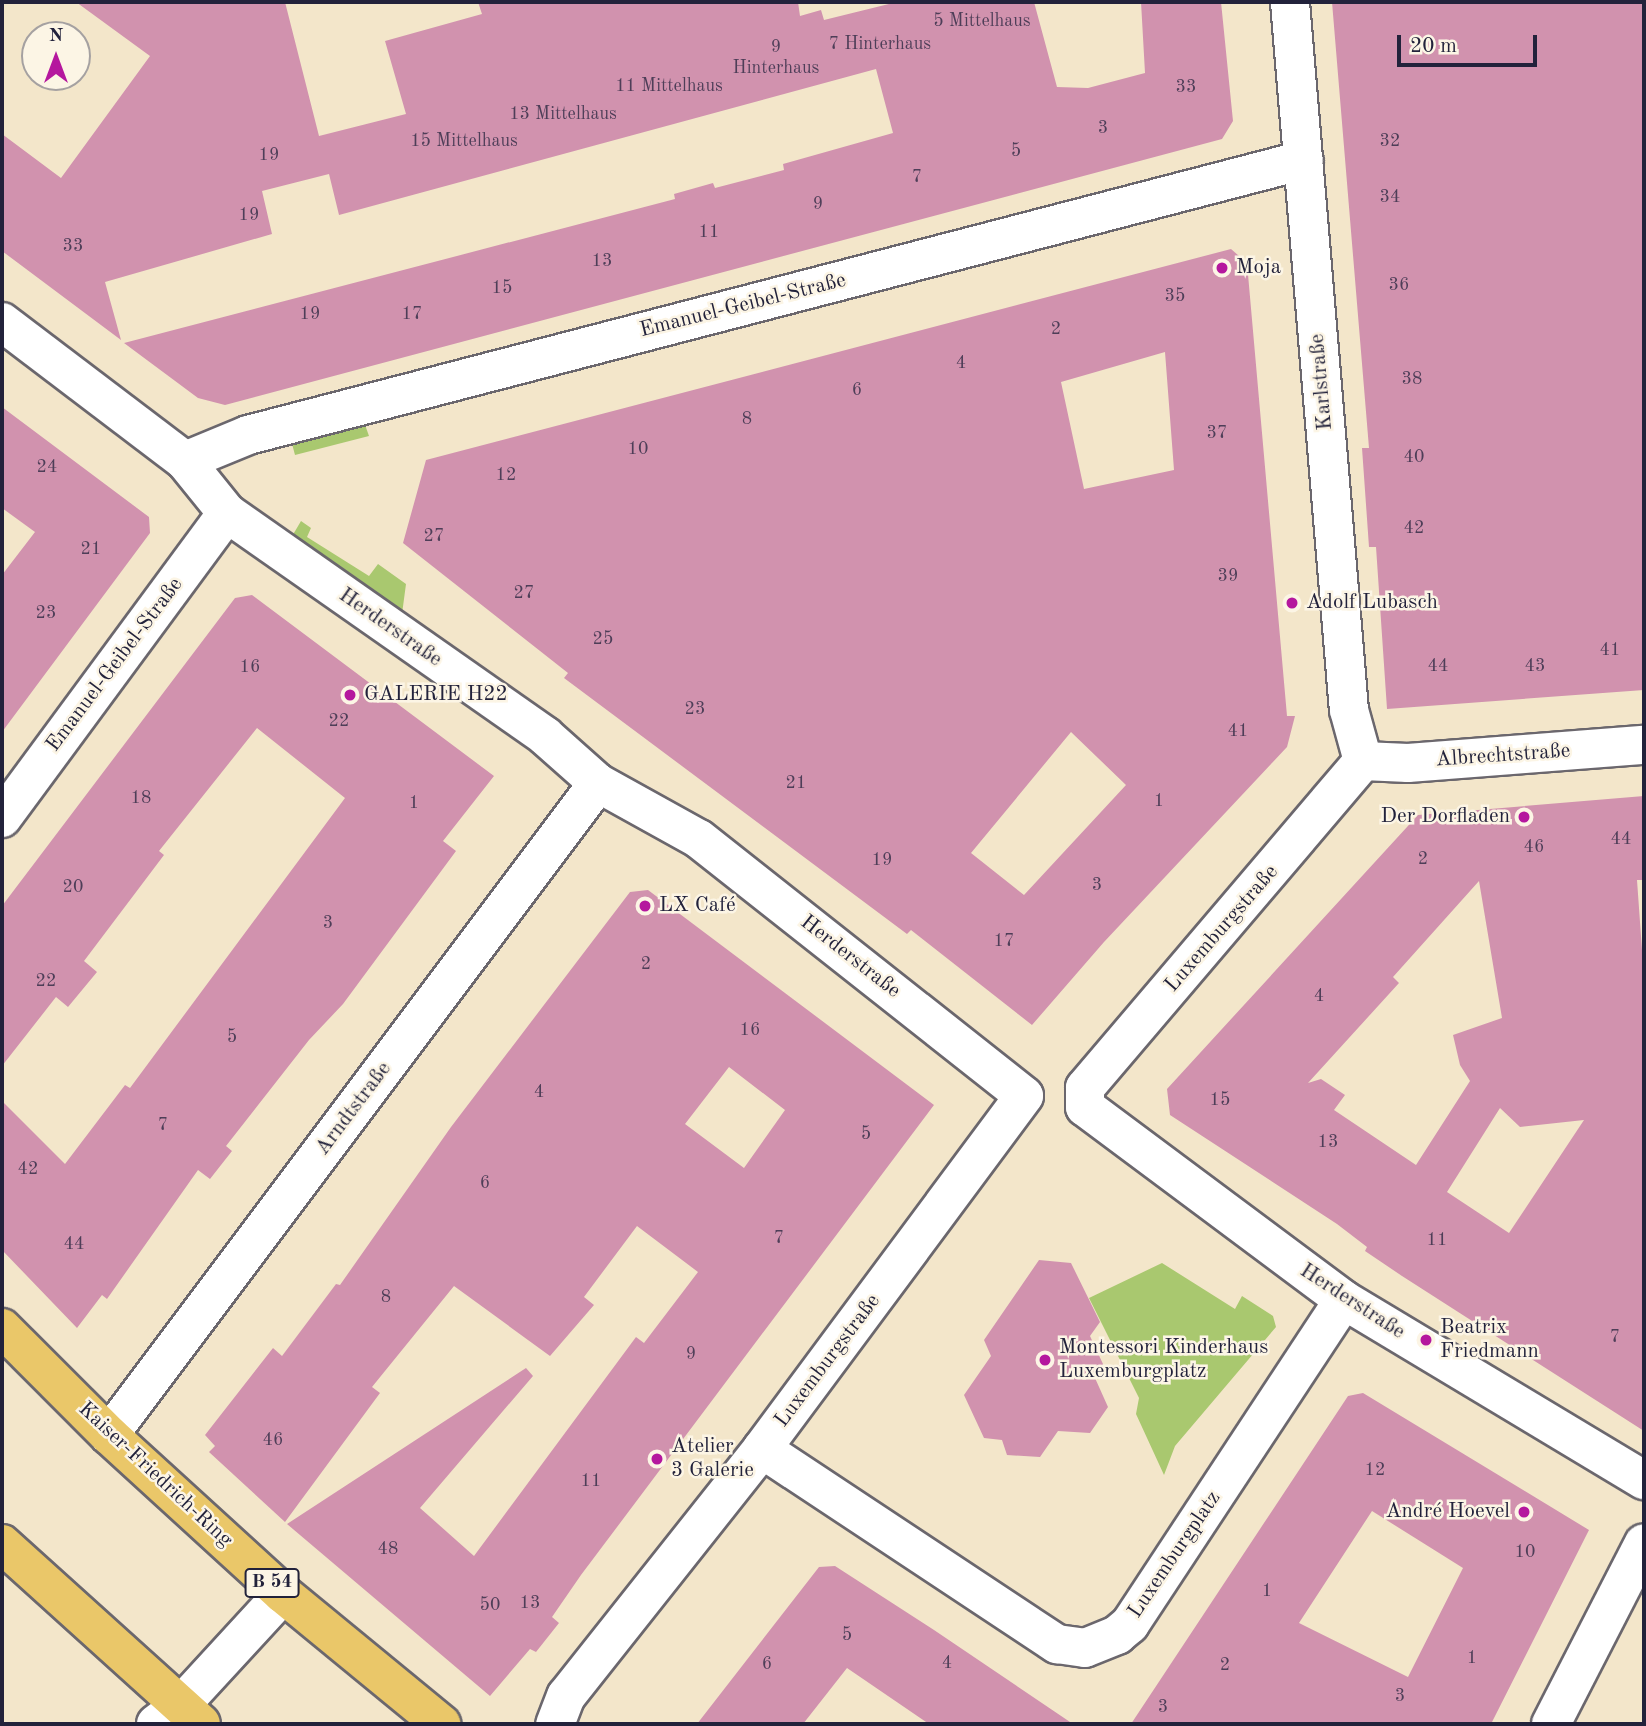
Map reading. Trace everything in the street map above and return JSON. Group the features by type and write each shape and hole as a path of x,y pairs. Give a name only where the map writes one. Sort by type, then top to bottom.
{"main road":[{"name":"Kaiser-Friedrich-Ring","path":"2,1328 109,1435 283,1594 441,1724"},
{"path":"2,1544 179,1718"}],"street":[{"name":"Karlstraße","path":"1290,2 1349,710 1363,761"},
{"name":"Emanuel-Geibel-Straße","path":"185,461 248,435 1304,160"},
{"name":"Herderstraße","path":"2,322 185,461 227,513 545,736 598,783 699,839 1024,1096"},
{"name":"Emanuel-Geibel-Straße","path":"2,818 227,513"},
{"name":"Albrechtstraße","path":"1363,761 1408,763 1644,745"},
{"name":"Luxemburgstraße","path":"1082,1097 1085,1088 1363,761"},
{"name":"Arndtstraße","path":"109,1435 598,783"},
{"name":"Luxemburgstraße","path":"555,1724 566,1696 762,1449 1024,1096"},
{"name":"Herderstraße","path":"1082,1097 1085,1107 1344,1300 1644,1480"},
{"name":"Luxemburgplatz","path":"762,1449 1057,1644 1085,1648 1117,1635 1130,1624 1344,1300"},
{"path":"1551,1724 1644,1544"},
{"path":"179,1718 283,1594"}],"green space":[{"path":"363,419 369,436 295,455 291,440"},
{"path":"301,521 311,528 307,537 369,576 378,564 406,584 402,614 291,538"},
{"path":"1162,1263 1235,1309 1242,1296 1273,1316 1276,1327 1175,1446 1164,1475 1136,1414 1139,1398 1089,1298"}],"building":[{"path":"76,2 285,2 319,136 406,114 385,41 482,14 478,2 798,2 800,16 821,10 824,20 897,2 1034,2 1057,87 1088,88 1145,73 1141,2 1221,2 1233,121 1222,139 225,405 198,398 124,343 675,199 674,194 713,183 715,188 784,170 783,164 893,133 876,69 339,215 329,174 262,191 272,234 105,282 121,340 2,251 2,134 61,178 150,56"},
{"path":"1332,2 1644,2 1644,690 1387,709 1376,547 1369,547 1362,448 1369,448"},
{"path":"1231,249 1247,263 1287,716 1295,716 1287,747 1104,942 1032,1025 911,930 907,934 564,678 568,673 403,543 426,460","holes":["1165,352 1174,470 1084,489 1061,382","1071,732 1126,785 1024,895 971,853"]},
{"path":"2,407 149,517 150,533 2,732 2,575 35,532 2,508"},
{"path":"252,595 494,776 443,841 456,851 343,1004 309,1040 226,1146 232,1151 210,1179 198,1170 107,1299 102,1295 77,1328 2,1250 2,1101 65,1164 125,1085 130,1088 345,798 257,728 159,851 164,855 84,961 97,972 68,1007 56,997 2,1066 2,906 235,598"},
{"path":"1644,796 1644,880 1637,880 1644,978 1644,1431 1402,1276 1365,1251 1367,1247 1337,1224 1170,1115 1167,1089 1418,815","holes":["1479,881 1502,1018 1453,1035 1460,1065 1470,1081 1416,1165 1334,1110 1345,1095 1321,1079 1308,1083 1399,983 1393,977","1500,1108 1520,1127 1584,1120 1509,1233 1447,1192"]},
{"path":"648,890 934,1105 581,1575 552,1617 559,1623 536,1652 530,1649 490,1696 287,1524 526,1368 533,1376 420,1508 474,1556 636,1337 644,1343 698,1272 637,1226 584,1297 594,1305 550,1356 454,1286 372,1387 380,1393 285,1522 209,1452 215,1446 205,1435 273,1348 282,1356 336,1284 340,1285 451,1127 630,892","holes":["729,1067 785,1110 744,1168 685,1124"]},
{"name":"Montessori Kinderhaus Luxemburgplatz","path":"1039,1260 1071,1263 1100,1322 1090,1336 1103,1364 1095,1378 1108,1407 1090,1433 1058,1431 1040,1457 1007,1455 1002,1440 984,1438 964,1395 991,1356 984,1340"},
{"path":"1363,1393 1589,1530 1491,1724 1131,1724 1348,1396","holes":["1372,1511 1463,1568 1408,1677 1299,1623"]},
{"path":"835,1566 1073,1724 929,1724 847,1668 803,1724 697,1724 819,1567"}],"place":[{"name":"Moja","path":"1222,268"},
{"name":"Adolf Lubasch","path":"1292,603"},
{"name":"GALERIE H22","path":"350,695"},
{"name":"Der Dorfladen","path":"1524,817"},
{"name":"LX Café","path":"645,906"},
{"name":"Beatrix Friedmann","path":"1426,1340"},
{"name":"Montessori Kinderhaus Luxemburgplatz","path":"1045,1360"},
{"name":"Atelier 3 Galerie","path":"657,1459"},
{"name":"André Hoevel","path":"1524,1512"}]}
